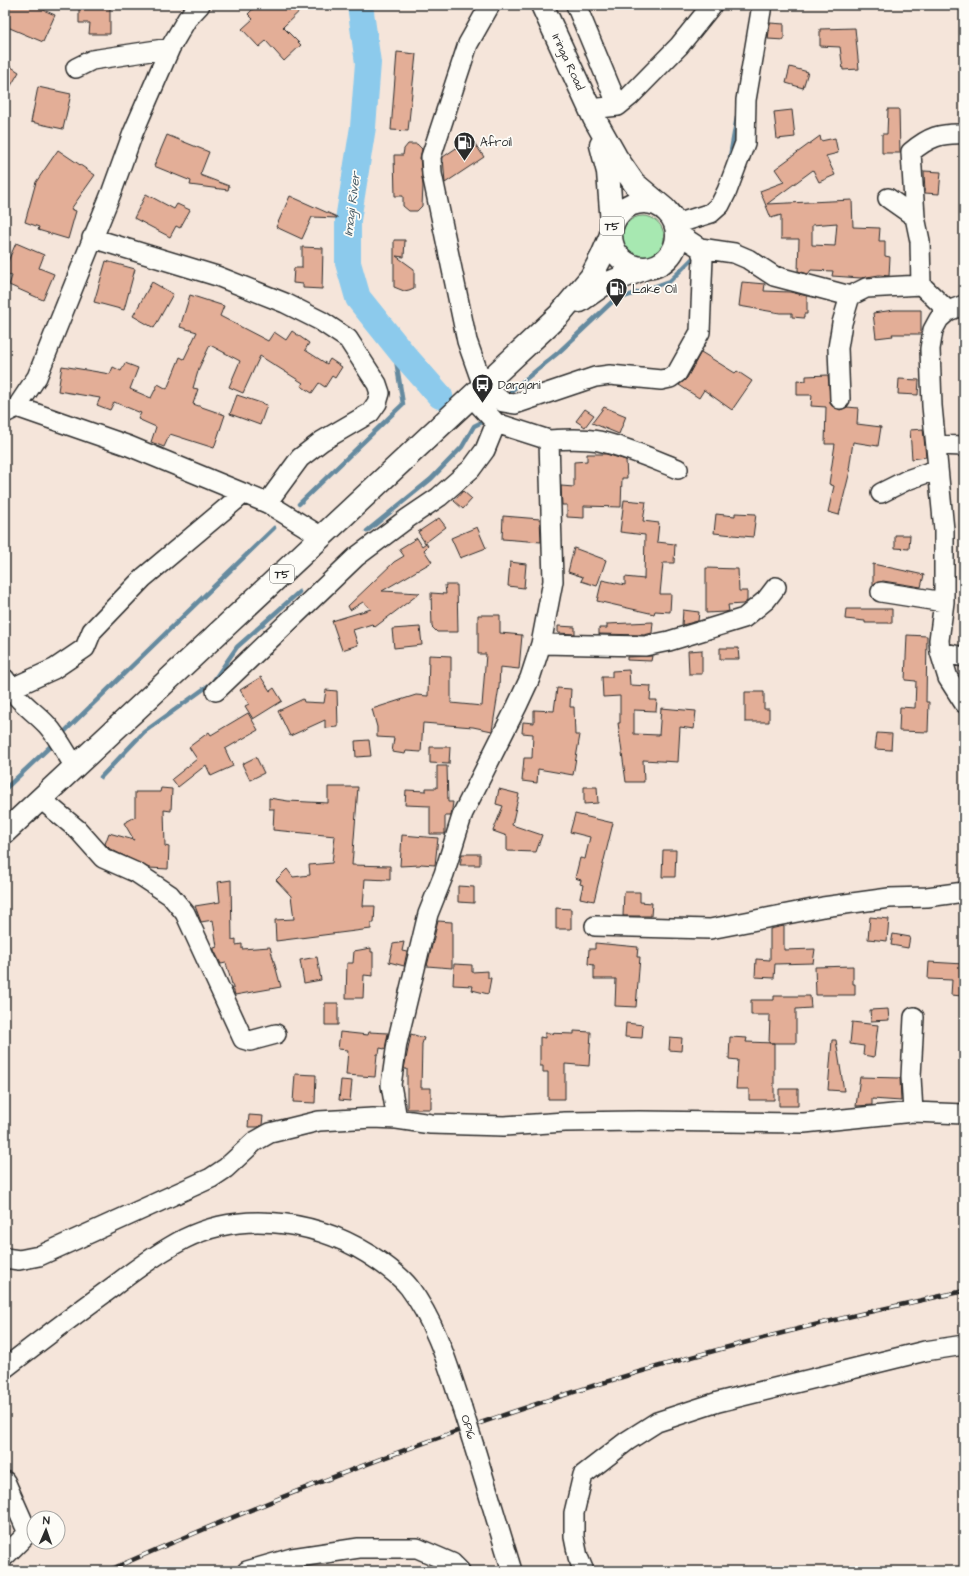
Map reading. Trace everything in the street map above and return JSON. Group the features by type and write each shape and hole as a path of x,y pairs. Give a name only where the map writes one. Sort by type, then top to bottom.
{"highway":[{"name":"Iringa Road","path":"542,5 592,114"},
{"name":"T5","path":"559,315 603,285 662,263 671,254 676,244 673,222 634,183 623,169 592,114"},
{"name":"T5","path":"592,114 608,172 612,197 612,230 615,252 621,260 629,265 646,268"},
{"name":"T5","path":"5,832 559,315 591,276 602,256 621,211 627,206 639,202 648,202 673,222"}],"street":[{"path":"200,5 188,12 170,48 133,132 37,377 11,410 129,446 267,504 322,537"},
{"path":"490,5 468,44 431,157 432,174 478,391 496,422 550,440 578,439 599,442 628,450 678,469"},
{"path":"576,5 618,106"},
{"path":"592,114 618,106 629,97 679,46 712,5"},
{"path":"673,222 711,213 720,205 727,191 744,144 746,100 762,5"},
{"path":"76,68 92,60 170,48"},
{"path":"921,285 920,241 915,217 911,152 926,140 943,134 964,134"},
{"path":"888,198 915,217"},
{"path":"478,391 503,402 515,404 595,377 610,375 661,380 670,378 677,372 700,332 703,256 700,248 673,222"},
{"path":"92,238 217,276 286,303 321,321 348,340 360,358 377,384 380,393 377,403 370,413 322,441 300,458 267,504"},
{"path":"700,248 734,253 748,259 774,276 850,296 866,288 921,285 956,308 939,319 930,339 932,406 937,445 944,530 944,602 939,640 940,652 948,678 964,703"},
{"path":"840,399 838,348 842,323 850,296"},
{"path":"216,692 356,557 439,497 470,469 485,450 496,422"},
{"path":"397,1119 392,1085 397,1043 428,914 444,874 463,813 530,678 541,644 553,581 550,440"},
{"path":"937,445 964,446"},
{"path":"881,493 907,480 938,469"},
{"path":"75,767 47,725 23,705 7,684 54,668 85,648 92,631 143,578 243,494"},
{"path":"541,644 645,646 669,641 744,618 766,600 776,587"},
{"path":"881,592 944,602"},
{"path":"940,652 964,657"},
{"path":"41,799 78,830 103,858 137,873 170,895 185,913 243,1039 250,1041 276,1034"},
{"path":"595,926 710,929 823,907 889,898 927,897 964,892"},
{"path":"913,1112 911,1077 914,1017"},
{"path":"5,1258 19,1260 39,1256 185,1190 226,1168 254,1142 270,1133 319,1121 373,1118 397,1119 431,1124 504,1126 565,1122 639,1121 804,1123 913,1112 964,1114"},
{"name":"OP16","path":"5,1368 152,1258 185,1239 217,1228 249,1223 309,1227 334,1236 365,1251 388,1267 408,1286 435,1330 462,1408 512,1571"},
{"path":"584,1571 578,1557 574,1537 574,1513 583,1475 627,1441 657,1422 718,1402 925,1351 964,1345"},
{"path":"5,1481 28,1533 5,1556"},
{"path":"247,1571 292,1558 359,1548 418,1548 452,1563 460,1571"}],"green space":[{"path":"643,216 658,222 664,237 658,252 643,258 628,252 622,237 628,222"}],"building":[{"path":"5,5 32,5 55,15 43,42 5,26"},
{"path":"79,5 110,5 110,34 89,34 90,23 79,23"},
{"path":"257,5 306,5 283,27 301,45 284,61 266,41 259,47 242,29 253,19 248,14"},
{"path":"770,23 784,24 784,40 768,39"},
{"path":"855,28 859,69 843,70 840,47 820,46 820,29"},
{"path":"397,52 416,54 408,131 391,130"},
{"path":"5,63 19,72 5,96"},
{"path":"790,67 808,72 803,88 786,83"},
{"path":"38,87 71,94 63,129 31,122"},
{"path":"888,109 899,109 900,153 882,153 882,134 887,134"},
{"path":"792,110 795,137 777,139 774,112"},
{"path":"167,135 209,152 200,175 229,186 228,190 190,185 191,181 154,166"},
{"path":"820,136 821,141 835,138 838,153 826,156 835,175 819,182 813,170 767,204 852,200 853,227 880,228 879,241 885,241 885,256 890,257 889,276 879,275 861,278 832,276 833,271 811,270 808,274 798,271 799,239 781,239 781,215 771,218 760,191 784,182 775,169","holes":["837,223 835,246 812,245 812,225"]},
{"path":"471,138 484,157 445,183 443,157"},
{"path":"408,144 417,144 422,149 420,158 423,186 422,206 417,211 409,211 403,206 403,196 395,196 394,155 403,155 404,149"},
{"path":"58,150 95,175 71,209 76,211 68,239 38,230 39,227 25,222 36,182"},
{"path":"924,171 941,172 939,194 925,193"},
{"path":"146,194 174,209 177,204 190,210 180,228 176,226 170,237 134,218"},
{"path":"290,196 337,218 312,217 302,239 276,227"},
{"path":"394,240 405,240 404,257 396,256 414,269 414,288 409,290 404,291 394,287"},
{"path":"16,243 44,255 39,268 54,274 43,300 9,285 12,276 5,273 5,268"},
{"path":"302,247 323,248 322,289 303,288 303,284 293,283 294,268 302,268"},
{"path":"106,261 135,269 124,310 94,302"},
{"path":"152,282 173,294 154,328 133,316"},
{"path":"742,282 765,284 764,291 790,292 807,296 807,314 804,314 804,318 792,317 792,313 780,313 739,306"},
{"path":"190,295 224,306 220,316 268,341 274,332 286,340 292,331 309,343 305,350 327,364 330,359 342,367 335,378 332,376 325,387 319,383 312,393 301,386 303,383 260,356 243,393 229,387 240,361 210,345 199,368 193,388 198,389 193,404 225,415 214,448 170,434 164,447 151,442 156,427 138,419 141,413 114,402 110,410 97,405 100,398 58,391 62,366 110,374 113,367 121,371 125,363 138,368 130,389 151,398 158,384 167,389 180,357 184,359 197,332 180,327"},
{"path":"894,310 921,310 921,334 892,334 893,336 876,338 873,313"},
{"path":"701,352 735,373 737,371 752,381 732,410 704,390 699,398 679,385 687,378"},
{"path":"828,375 831,405 840,410 847,407 858,408 857,424 881,427 878,446 853,442 850,471 839,515 828,512 834,486 829,484 835,444 825,444 826,407 811,406 812,395 797,395 797,380 806,381 806,376"},
{"path":"899,379 919,380 918,395 898,394"},
{"path":"237,395 267,405 260,425 230,414"},
{"path":"604,407 626,416 619,434 592,423"},
{"path":"585,409 594,415 585,427 576,421"},
{"path":"923,429 926,457 912,459 910,430"},
{"path":"587,454 606,454 626,460 627,478 622,478 621,507 584,506 584,518 567,517 567,505 562,505 561,486 574,487 574,462 587,461"},
{"path":"463,491 472,499 463,509 454,501"},
{"path":"624,500 646,502 643,521 659,523 657,542 675,544 674,563 663,563 660,594 671,594 670,612 655,611 654,614 597,601 602,580 625,585 625,577 644,579 645,535 620,532"},
{"path":"735,513 756,514 753,537 714,533 716,514 735,516"},
{"path":"503,516 540,519 541,542 502,539"},
{"path":"439,518 446,527 425,543 418,532"},
{"path":"477,527 486,548 460,558 451,538"},
{"path":"895,535 910,535 909,549 895,548"},
{"path":"417,538 422,546 426,543 428,546 424,550 432,562 382,591 420,593 375,627 372,624 353,630 358,645 342,650 332,621 371,609 363,602 350,610 348,606 394,562 404,556 399,549"},
{"path":"574,548 606,560 597,586 581,581 583,577 568,572"},
{"path":"510,562 526,564 524,588 508,586"},
{"path":"873,564 924,575 921,587 883,581 873,585"},
{"path":"706,568 738,569 739,591 747,591 747,601 743,604 728,605 729,611 706,613"},
{"path":"445,585 457,585 458,632 437,632 432,627 431,593 446,594"},
{"path":"846,609 892,609 892,623 865,623 865,621 845,619"},
{"path":"683,610 699,612 698,621 682,625"},
{"path":"478,615 500,615 500,633 522,635 519,669 500,667 499,687 492,731 473,727 423,723 421,752 406,751 405,754 392,752 394,738 377,737 377,727 372,709 416,695 428,696 429,655 451,656 451,703 482,706 486,654 478,654"},
{"path":"653,622 652,633 644,635 599,634 599,628 607,628 607,624"},
{"path":"558,626 575,627 575,634 558,633"},
{"path":"420,627 422,645 394,648 392,629"},
{"path":"907,635 927,636 926,702 929,702 928,732 899,731 900,707 915,708 916,681 905,680"},
{"path":"720,648 738,648 739,659 720,659"},
{"path":"702,650 702,674 689,674 688,651"},
{"path":"652,656 651,661 627,660 627,657"},
{"path":"629,670 630,685 651,686 650,700 657,700 656,711 634,710 634,734 659,735 661,708 696,711 694,729 680,727 678,762 643,760 644,782 626,782 618,723 620,723 620,696 603,697 602,677 612,677 612,671"},
{"path":"261,677 270,691 274,688 282,701 253,719 245,706 249,704 240,690"},
{"path":"557,688 571,689 570,707 574,707 575,735 580,735 573,775 538,769 537,783 522,781 524,758 532,758 533,734 522,733 523,722 534,723 534,710 554,711"},
{"path":"326,690 337,691 338,727 325,728 325,720 290,736 278,711 303,699 304,702 324,703"},
{"path":"745,692 764,692 764,709 769,709 769,722 745,722"},
{"path":"248,713 258,730 225,749 233,766 211,776 206,765 178,787 172,779 197,759 189,747 209,732 211,735"},
{"path":"877,733 892,734 891,750 875,749"},
{"path":"369,740 371,756 356,757 355,741"},
{"path":"430,747 450,747 449,764 430,763"},
{"path":"256,757 264,773 250,780 242,764"},
{"path":"437,766 447,766 448,802 453,802 451,816 445,816 445,834 430,834 430,806 405,805 406,790 426,791 426,788 437,788"},
{"path":"328,787 358,787 352,865 390,866 390,880 365,879 363,906 375,906 374,923 371,923 371,929 276,941 275,920 294,919 291,896 276,880 287,869 293,877 310,875 309,865 332,863 335,836 273,830 274,809 269,809 269,798 288,801 328,803"},
{"path":"584,787 597,787 598,803 584,804"},
{"path":"161,788 172,789 171,811 164,810 165,846 169,847 168,869 149,868 110,849 105,844 109,833 134,840 124,823 135,817 135,792 160,792"},
{"path":"499,789 519,794 512,825 542,835 536,852 507,851 507,836 493,831 503,806 496,804"},
{"path":"575,814 613,823 594,901 580,898 583,885 580,884 581,880 575,878 580,858 585,859 590,837 570,832"},
{"path":"402,835 438,838 435,865 421,864 400,866"},
{"path":"663,850 676,850 675,877 662,877"},
{"path":"462,854 480,854 480,865 460,865"},
{"path":"231,880 232,940 236,939 236,945 242,944 242,949 270,947 281,987 235,995 226,963 221,964 214,950 214,948 217,947 213,920 201,922 195,906 220,902 218,882"},
{"path":"458,886 474,887 474,903 458,902"},
{"path":"624,892 640,892 640,902 652,903 651,916 623,916"},
{"path":"556,908 571,909 571,929 556,929"},
{"path":"870,917 889,919 887,941 868,939"},
{"path":"438,921 452,922 452,968 427,966"},
{"path":"784,926 784,950 815,949 813,963 775,964 774,978 755,977 756,959 770,960 770,929"},
{"path":"893,934 910,937 908,948 891,945"},
{"path":"404,942 402,951 407,952 404,966 389,962 393,944"},
{"path":"595,943 638,947 637,957 640,957 636,1007 615,1006 616,979 594,979 594,965 588,964 589,949 595,949"},
{"path":"371,948 371,952 373,952 373,976 364,975 363,998 346,998 347,963 353,963 354,951"},
{"path":"317,957 321,980 304,983 300,960"},
{"path":"929,962 964,964 962,996 951,995 952,980 928,979"},
{"path":"454,964 472,965 472,972 488,971 488,978 491,978 488,994 472,990 473,986 453,985"},
{"path":"853,966 853,984 855,984 855,995 816,995 815,967"},
{"path":"774,996 810,996 811,1008 796,1009 796,1043 769,1043 770,1015 751,1015 751,1000 774,1000"},
{"path":"325,1003 338,1003 338,1025 325,1025"},
{"path":"888,1009 889,1020 871,1021 870,1010"},
{"path":"852,1022 878,1025 874,1057 863,1055 864,1046 850,1044"},
{"path":"626,1023 643,1025 642,1038 625,1037"},
{"path":"574,1031 591,1032 589,1066 565,1064 565,1099 548,1099 548,1072 543,1072 543,1066 540,1066 540,1037 545,1038 545,1033 574,1034"},
{"path":"340,1032 368,1035 369,1032 388,1033 385,1049 380,1048 379,1054 377,1054 375,1077 346,1075 348,1050 338,1049"},
{"path":"411,1034 424,1038 422,1044 421,1088 431,1088 431,1109 407,1109 407,1069 404,1069"},
{"path":"670,1037 682,1038 681,1051 669,1050"},
{"path":"730,1037 747,1038 746,1042 774,1043 774,1100 749,1100 749,1089 736,1089 738,1060 729,1059"},
{"path":"832,1040 836,1040 844,1091 828,1090"},
{"path":"295,1074 316,1075 315,1103 293,1102"},
{"path":"860,1077 900,1078 901,1101 872,1099 872,1105 856,1106"},
{"path":"341,1080 352,1081 350,1101 339,1100"},
{"path":"779,1089 798,1089 798,1106 779,1106"},
{"path":"249,1115 263,1116 262,1125 258,1127 248,1127"}],"waterway":[{"name":"Imagi River","path":"360,5 368,63 363,127 348,220 348,263 358,298 403,354 440,396"},
{"path":"730,157 737,117"},
{"path":"511,391 559,352 613,301 670,281 695,256"},
{"path":"299,504 403,404 396,360 403,354"},
{"path":"367,531 431,479 462,447 474,426 482,422"},
{"path":"61,735 274,528"},
{"path":"101,777 144,732 212,683 237,647 299,592"},
{"path":"5,789 55,742"}],"railway":[{"path":"107,1571 228,1519 350,1470 536,1404 644,1370 735,1345 872,1311 964,1291"}],"place":[{"name":"Afroil","path":"464,162"},
{"name":"Lake Oil","path":"616,308"},
{"name":"Darajani","path":"482,404"}]}
